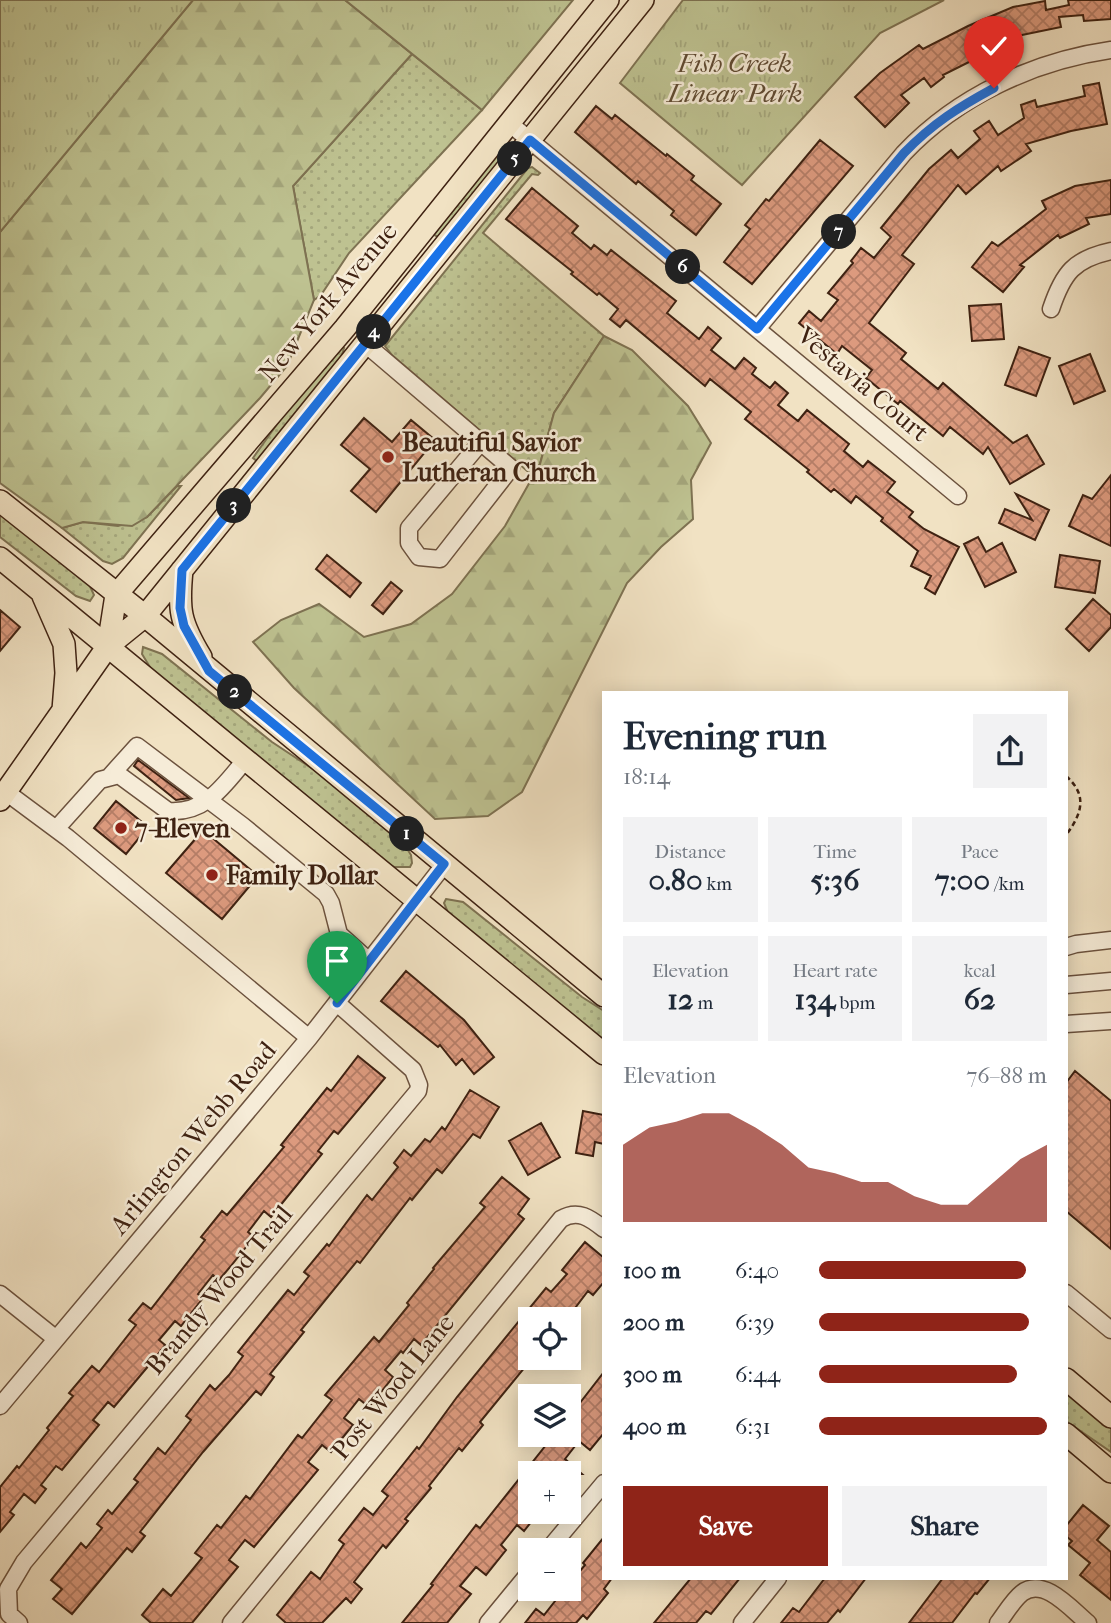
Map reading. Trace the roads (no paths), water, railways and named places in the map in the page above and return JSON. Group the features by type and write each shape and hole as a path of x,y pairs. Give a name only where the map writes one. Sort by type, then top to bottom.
{"main road":[{"name":"New York Avenue","path":"108,646 116,594 345,328 608,0"},
{"name":"New York Avenue","path":"3,796 108,646 145,616 643,0"},
{"path":"345,328 365,344"},
{"path":"0,500 145,616 602,994"},
{"path":"0,558 602,1052"},
{"path":"182,570 180,608 184,626 209,671"},
{"path":"41,591 64,644 66,662 63,713"},
{"path":"1068,1381 1111,1417"},
{"path":"1068,1436 1111,1472"}],"street":[{"path":"757,329 904,153 927,130 955,109 1048,64 1111,50"},
{"name":"Vestavia Court","path":"509,123 958,496"},
{"path":"1051,309 1059,283 1071,269 1090,256 1111,251"},
{"path":"365,344 481,442 511,468 440,559 419,557 409,544 409,528 481,442"},
{"path":"110,776 137,746 211,801 326,894 331,902 339,934 369,961"},
{"path":"56,829 100,780 110,776 119,775 168,811 178,812 211,801 246,760"},
{"path":"3,796 56,829 309,1038"},
{"name":"Arlington Webb Road","path":"0,1406 309,1038 444,864"},
{"path":"1068,946 1111,940"},
{"path":"1068,985 1111,981"},
{"name":"Brandy Wood Trail","path":"19,1623 9,1614 8,1589 24,1562 418,1091 419,1085 413,1070 337,1003"},
{"path":"1068,1024 1111,1021"},
{"name":"Post Wood Lane","path":"231,1623 561,1219 569,1214 577,1214 587,1217 602,1228"},
{"path":"0,1294 55,1339"},
{"path":"1068,1295 1111,1330"},
{"path":"558,1538 602,1485"},
{"path":"742,1623 776,1580"},
{"path":"488,1623 518,1587"},
{"path":"998,1623 1022,1593 1031,1588 1048,1591 1088,1623"}],"place":[{"name":"Beautiful Savior Lutheran Church","path":"388,457"},
{"name":"7-Eleven","path":"121,828"},
{"name":"Family Dollar","path":"212,875"}],"park label":[{"name":"Fish Creek Linear Park","path":"735,78"}]}
